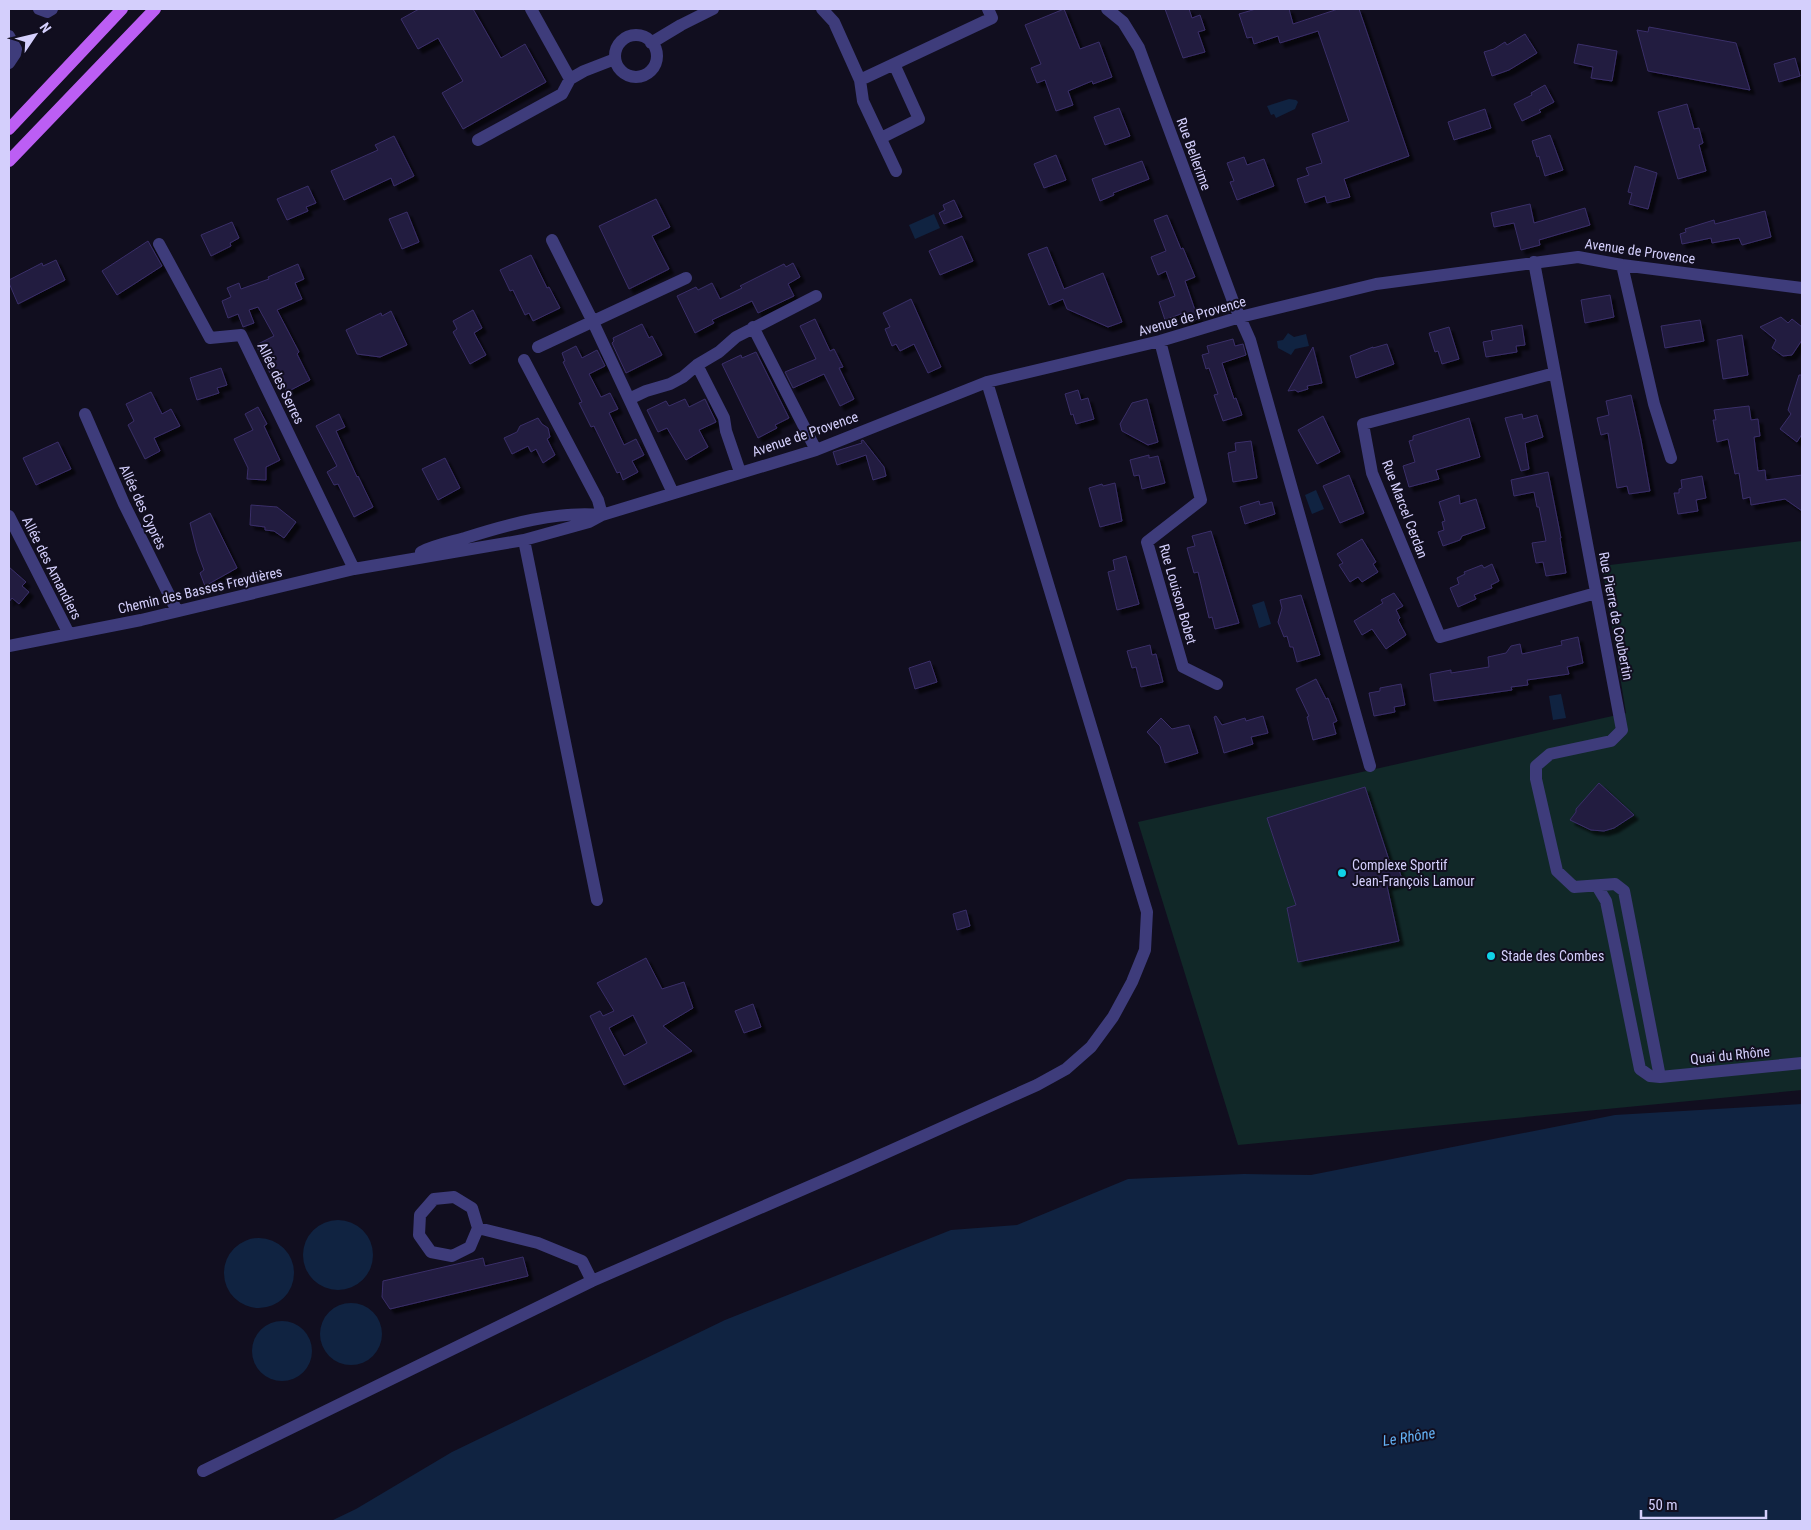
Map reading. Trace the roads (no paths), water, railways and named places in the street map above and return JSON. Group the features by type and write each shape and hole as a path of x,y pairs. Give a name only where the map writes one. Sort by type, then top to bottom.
{"main road":[{"path":"9,129 122,9"},
{"path":"9,161 155,9"}],"street":[{"path":"39,9 47,12 52,9"},
{"path":"531,9 570,79"},
{"path":"651,43 713,9"},
{"path":"860,80 992,18 988,9"},
{"name":"Rue Bellerime","path":"1107,9 1123,22 1139,48 1250,340 1370,766"},
{"path":"826,10 834,22 860,80 863,101 896,171"},
{"path":"9,36 16,49 9,63"},
{"path":"640,36 651,43 656,56 652,69 646,74 633,77 626,75 617,66 615,59 617,46 627,37 640,36"},
{"path":"478,140 562,94 570,79 584,71 615,59"},
{"path":"880,138 919,120 894,64"},
{"path":"552,240 593,322 673,493"},
{"name":"Allée des Serres","path":"159,244 210,338 241,335 354,569"},
{"name":"Avenue de Provence","path":"606,515 816,450 987,382 1160,341 1240,317 1376,284 1578,257 1622,265 1802,288"},
{"name":"Rue Pierre de Coubertin","path":"1534,262 1622,730 1611,741 1550,754 1536,766 1536,779 1556,871 1574,886 1598,886"},
{"path":"1622,265 1654,404 1672,458"},
{"path":"538,347 686,278"},
{"path":"629,399 646,391 670,384 683,377 696,365 753,327 816,296"},
{"path":"753,327 816,450"},
{"name":"Rue Louison Bobet","path":"1160,341 1201,500 1147,542 1183,667 1217,684"},
{"path":"524,360 606,515"},
{"path":"696,365 724,418 726,431 740,472"},
{"name":"Rue Marcel Cerdan","path":"1555,373 1363,424 1372,473 1440,637 1596,593"},
{"path":"203,1470 592,1281 990,1106 1066,1069 1091,1047 1113,1017 1132,982 1145,950 1147,912 987,382"},
{"name":"Allée des Cyprès","path":"85,414 124,504 177,611"},
{"name":"Chemin des Basses Freydières","path":"398,562 427,549 499,528 580,513 606,515"},
{"name":"Chemin des Basses Freydières","path":"9,646 177,611 354,569 524,540 589,522 606,515"},
{"name":"Allée des Amandiers","path":"9,516 69,634"},
{"path":"524,540 597,900"},
{"path":"1614,884 1624,891 1660,1076 1650,1076 1640,1068 1606,901 1598,886 1614,884"},
{"name":"Quai du Rhône","path":"1660,1076 1802,1063"},
{"path":"454,1197 472,1208 478,1228 470,1247 452,1256 431,1252 419,1235 420,1215 434,1199 454,1197"},
{"path":"478,1228 538,1243 582,1261 592,1281"}],"water":[{"path":"1289,99 1298,102 1295,109 1276,118 1274,114 1271,115 1267,106"},
{"path":"934,214 940,228 915,239 909,225"},
{"path":"1288,333 1294,337 1306,334 1309,346 1295,349 1291,355 1278,348 1277,341 1283,340"},
{"path":"1316,490 1324,509 1312,514 1305,495"},
{"path":"1264,601 1271,624 1259,628 1252,605"},
{"path":"1561,694 1566,718 1553,720 1549,696"},
{"name":"Le Rhône","path":"1802,1104 1802,1521 331,1521 356,1509 452,1452 725,1320 951,1230 1017,1225 1128,1179 1244,1174 1311,1175 1615,1115"},
{"path":"338,1220 351,1223 363,1230 370,1242 373,1255 370,1268 363,1280 351,1287 338,1290 325,1287 313,1280 306,1268 303,1255 306,1242 313,1230 325,1223"},
{"path":"259,1238 272,1241 284,1248 291,1260 294,1273 291,1286 284,1298 272,1305 259,1308 246,1305 234,1298 227,1286 224,1273 227,1260 234,1248 246,1241"},
{"path":"351,1303 368,1308 373,1312 377,1317 382,1334 377,1351 373,1356 368,1360 351,1365 334,1360 329,1356 325,1351 320,1334 325,1317 329,1312 334,1308"},
{"path":"276,1321 288,1321 304,1329 310,1339 312,1351 310,1363 304,1373 288,1381 276,1381 260,1373 252,1357 252,1345 260,1329"}],"place":[{"name":"Complexe Sportif Jean-François Lamour","path":"1342,873"},
{"name":"Stade des Combes","path":"1491,956"}]}
